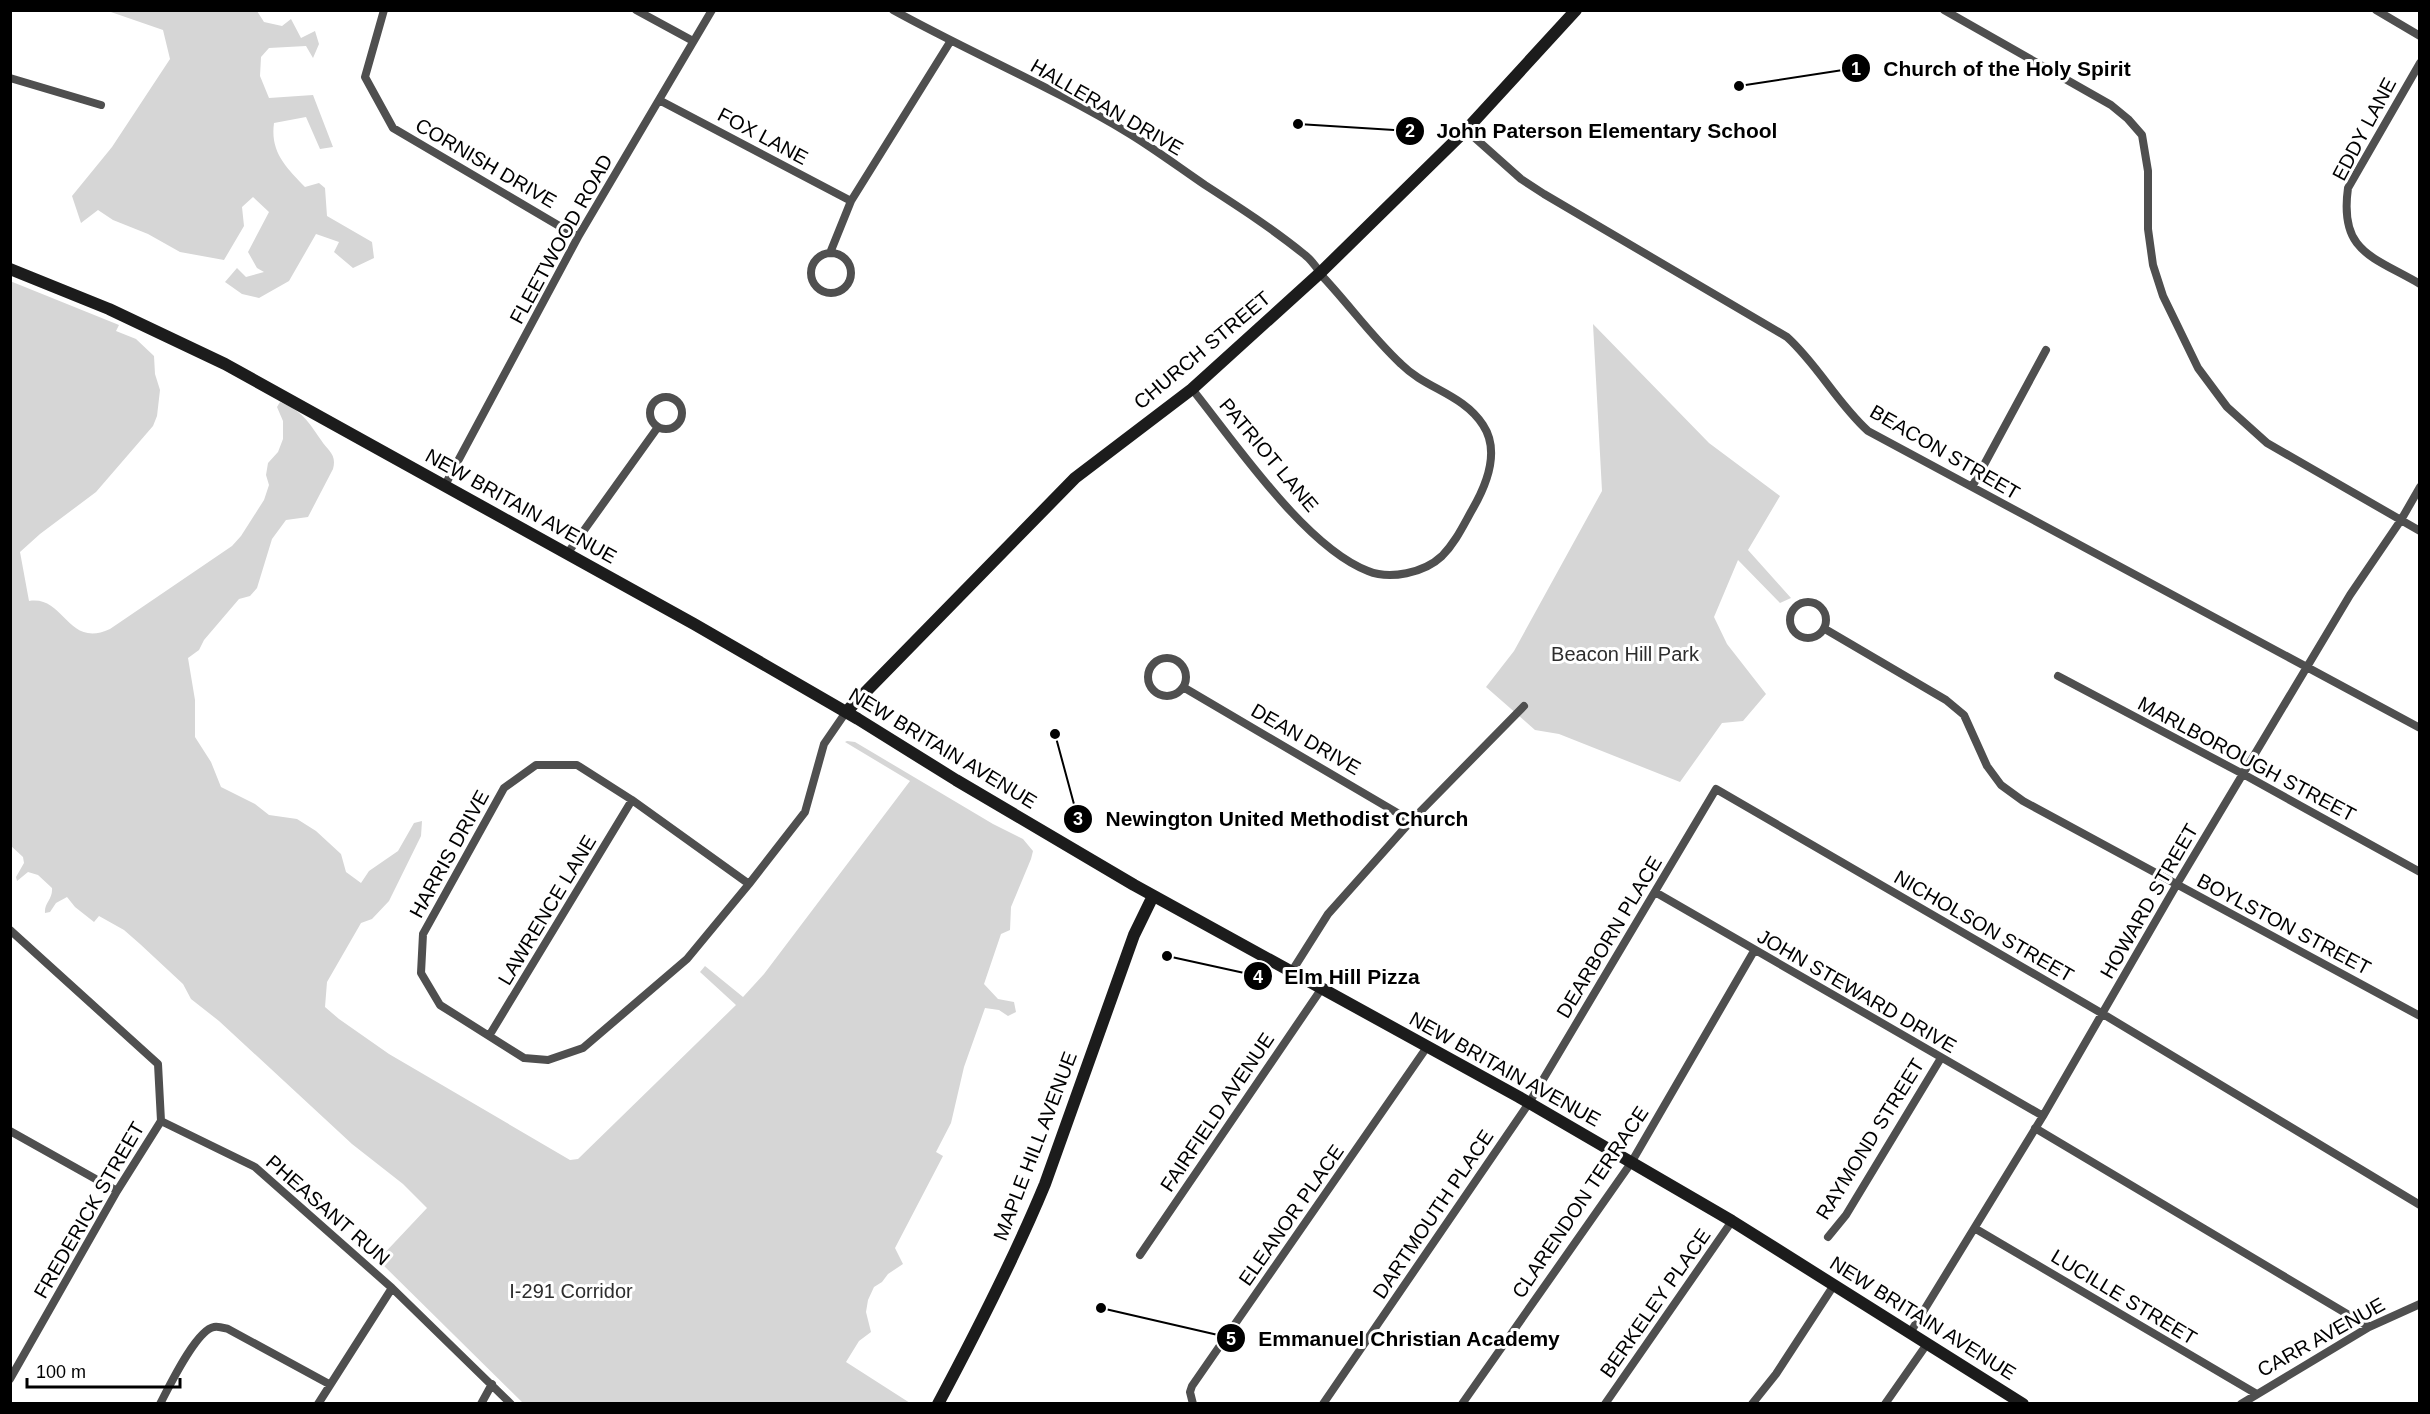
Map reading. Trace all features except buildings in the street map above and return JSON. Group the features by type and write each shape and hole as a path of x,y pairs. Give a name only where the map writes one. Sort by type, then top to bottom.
{"main road":[{"name":"CHURCH STREET","path":"846,712 1075,478 1192,389 1320,273 1466,130 1576,10"},
{"name":"NEW BRITAIN AVENUE","path":"10,269 109,309 215,359 654,601 846,712 1052,838 1529,1103 1732,1221 2023,1404"},
{"name":"MAPLE HILL AVENUE","path":"938,1404 996,1293 1029,1222 1053,1164 1134,934 1153,896"}],"street":[{"name":"CORNISH DRIVE","path":"384,10 365,77 393,128 578,237"},
{"path":"636,10 693,41"},
{"name":"FLEETWOOD ROAD","path":"444,487 578,237 711,10"},
{"name":"HALLERAN DRIVE","path":"892,10 1130,134 1261,222 1308,257 1320,273"},
{"path":"1944,10 2111,105 2128,119 2142,135 2148,171 2148,229 2153,265 2163,296 2198,368 2227,407 2267,442 2420,531"},
{"path":"2376,10 2420,36"},
{"path":"831,253 851,201 950,42"},
{"name":"EDDY LANE","path":"2420,63 2348,188 2345,210 2348,230 2355,243 2368,254 2420,284"},
{"path":"10,78 100,105"},
{"name":"FOX LANE","path":"659,100 851,201"},
{"name":"BEACON STREET","path":"1466,130 1521,179 1544,194 1787,337 1805,353 1849,414 1868,431 2420,728"},
{"path":"831,253 837,254 848,262 851,274 846,287 835,293 822,291 817,287 811,275 814,263 824,255 831,253"},
{"name":"PATRIOT LANE","path":"1192,389 1290,511 1343,557 1369,572 1395,574 1417,571 1440,558 1454,542 1488,480 1490,440 1484,426 1454,396 1426,382 1402,366 1320,273"},
{"path":"1972,487 2046,350"},
{"path":"567,554 658,427"},
{"name":"HOWARD STREET","path":"1910,1333 1976,1229 2177,884 2350,595 2401,520 2420,487"},
{"path":"1808,601 1818,604 1827,618 1825,628 1816,636 1804,638 1791,626 1793,609 1808,601"},
{"name":"BOYLSTON STREET","path":"1825,628 1946,700 1964,715 1987,766 2001,785 2023,801 2420,1016"},
{"path":"1165,659 1177,662 1184,671 1183,687 1171,696 1159,694 1154,691 1148,680 1150,669 1154,664 1165,659"},
{"name":"MARLBOROUGH STREET","path":"2058,676 2243,774 2420,872"},
{"name":"DEAN DRIVE","path":"1183,687 1411,822"},
{"path":"1292,971 1328,914 1411,822 1524,706"},
{"name":"HARRIS DRIVE","path":"749,884 632,800 577,765 536,765 504,788 423,934 421,973 440,1005 524,1058 548,1060 584,1048 687,960 749,884 805,812 824,744 846,712"},
{"name":"DEARBORN PLACE","path":"1529,1103 1716,789"},
{"name":"NICHOLSON STREET","path":"1716,789 2103,1014 2420,1205"},
{"name":"LAWRENCE LANE","path":"489,1036 632,800"},
{"name":"JOHN STEWARD DRIVE","path":"1655,892 2043,1116"},
{"path":"10,930 158,1064 160,1121"},
{"name":"CLARENDON TERRACE","path":"1462,1404 1631,1163 1755,951"},
{"name":"FAIRFIELD AVENUE","path":"1140,1255 1322,988"},
{"name":"ELEANOR PLACE","path":"1193,1404 1190,1392 1192,1386 1427,1047"},
{"name":"RAYMOND STREET","path":"1828,1237 1846,1215 1941,1058"},
{"name":"DARTMOUTH PLACE","path":"1323,1404 1529,1103"},
{"name":"FREDERICK STREET","path":"10,1379 117,1191 160,1121"},
{"name":"PHEASANT RUN","path":"160,1121 255,1167 392,1288 511,1404"},
{"path":"2035,1128 2369,1326"},
{"path":"10,1131 117,1191"},
{"name":"BERKELEY PLACE","path":"1605,1404 1732,1221"},
{"name":"LUCILLE STREET","path":"1976,1229 2255,1393"},
{"path":"1752,1404 1776,1374 1834,1285"},
{"path":"318,1404 392,1288"},
{"name":"CARR AVENUE","path":"2241,1404 2255,1393 2369,1326 2420,1304"},
{"path":"160,1404 196,1342 207,1330 215,1327 228,1329 329,1384"},
{"path":"1885,1404 1927,1344"},
{"path":"481,1404 492,1384"}],"green space":[{"path":"108,11 257,11 264,22 282,26 291,19 301,38 315,31 319,44 313,58 306,46 269,48 261,57 260,76 269,98 313,95 333,147 320,149 306,117 274,123 274,142 286,166 305,187 319,183 325,188 327,216 372,242 374,258 353,268 334,252 339,242 316,234 289,281 259,298 242,294 225,282 237,268 246,277 264,272 257,268 248,252 269,212 253,197 242,207 244,226 224,260 180,252 148,234 113,220 98,210 81,223 72,196 112,147 170,59 163,30"},
{"name":"I-291 Corridor","path":"10,281 119,325 116,331 136,339 154,356 155,374 160,390 157,416 153,426 96,492 20,552 29,601 41,601 51,606 84,632 96,633 110,629 232,546 241,536 264,500 269,485 266,475 268,463 278,452 283,439 283,421 277,407 280,402 304,417 331,453 334,460 333,469 308,517 286,520 272,539 257,588 250,596 239,599 204,640 199,650 188,658 195,700 195,737 211,762 221,787 255,804 269,815 297,819 316,831 341,854 346,872 361,883 369,871 398,851 414,823 422,821 421,836 389,901 372,919 361,923 327,982 325,1007 389,1054 570,1160 578,1159 736,1005 700,972 705,966 743,997 764,974 910,781 845,742 855,742 993,824 1023,839 1033,851 1011,907 1010,930 1001,934 984,984 998,999 1014,1002 1016,1012 1008,1016 999,1010 985,1008 964,1067 951,1123 936,1152 943,1156 895,1248 903,1264 874,1287 866,1312 871,1332 859,1341 846,1362 910,1403 523,1403 378,1260 427,1208 403,1184 352,1144 219,1021 191,999 183,984 124,930 99,916 94,922 75,907 67,897 56,903 50,912 45,913 52,888 38,875 28,872 17,881 16,877 24,863 23,857 10,845"},
{"name":"Beacon Hill Park","path":"1593,324 1709,443 1780,496 1748,550 1791,598 1780,603 1738,560 1714,617 1727,644 1766,694 1743,721 1722,723 1680,782 1559,734 1535,730 1486,687 1514,651 1602,491"}],"place":[{"name":"Church of the Holy Spirit","path":"1739,86"},
{"name":"John Paterson Elementary School","path":"1298,124"},
{"name":"Newington United Methodist Church","path":"1055,734"},
{"name":"Elm Hill Pizza","path":"1167,956"},
{"name":"Emmanuel Christian Academy","path":"1101,1308"}]}
